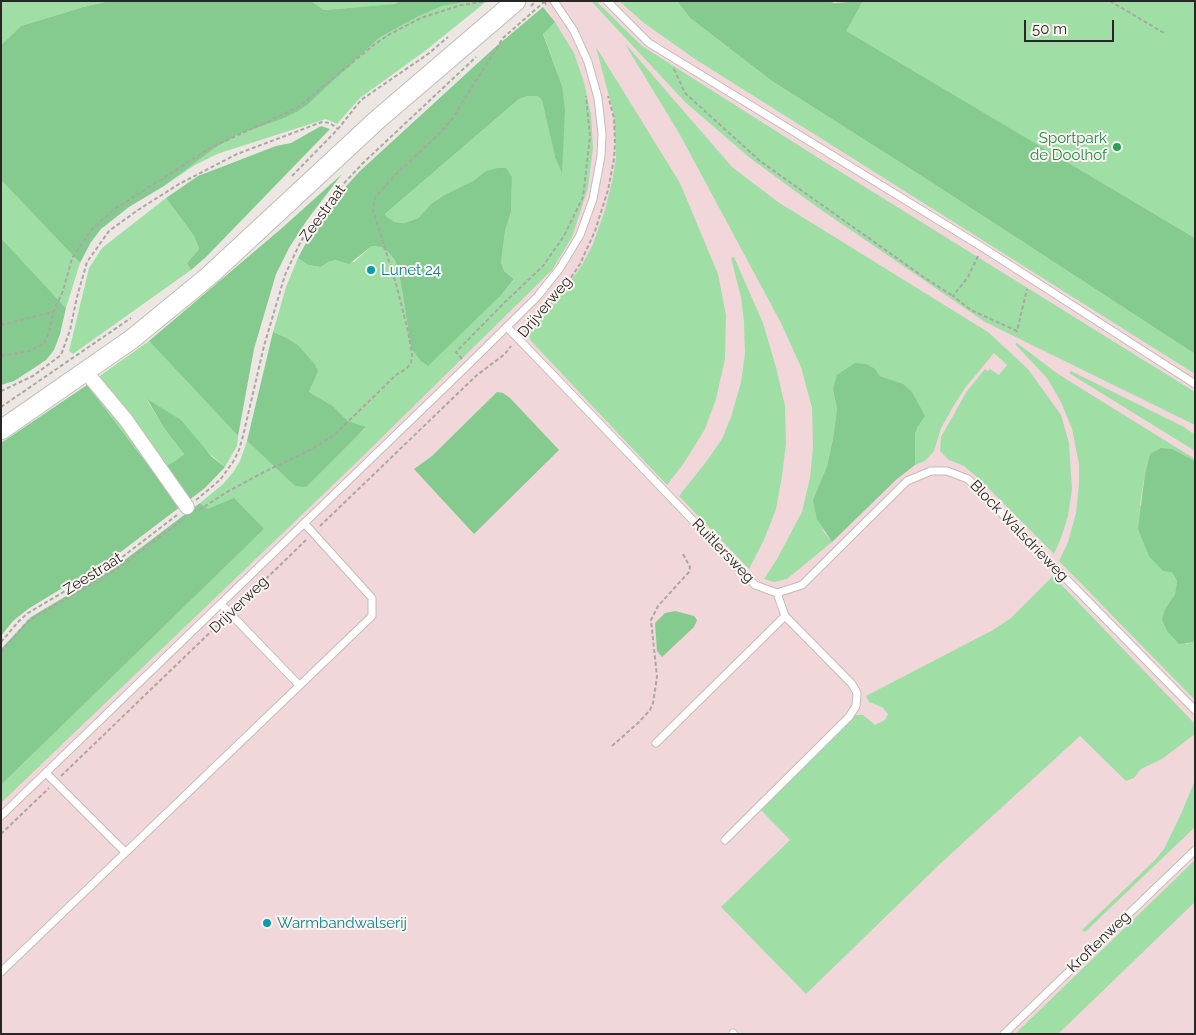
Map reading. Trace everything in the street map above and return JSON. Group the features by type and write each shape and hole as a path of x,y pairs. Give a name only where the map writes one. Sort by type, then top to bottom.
{"main road":[{"name":"Zeestraat","path":"1,430 132,339 210,275 378,120 521,5"}],"street":[{"path":"86,372 126,420 190,512"}],"lane":[{"path":"607,1 649,43 982,247 1195,384"},
{"name":"Drijverweg","path":"1,816 468,366 549,283 571,251 589,212 599,170 602,134 600,107 588,62 574,31 551,4"},
{"name":"Ruitlersweg","path":"507,327 755,586 777,594"},
{"name":"Block Walsdrieweg","path":"777,594 802,585 907,482 931,471 947,471 968,479 1195,710"},
{"path":"1,972 372,616 372,598 305,524"},
{"path":"725,840 849,717 856,706 857,693 852,684 785,616 777,594"},
{"path":"221,604 298,685"},
{"path":"656,742 785,616"},
{"path":"46,773 125,852"},
{"name":"Kroftenweg","path":"1004,1034 1195,850"}],"path":[{"path":"1,356 29,351 44,344 49,332 53,312 63,291 72,258 92,229 115,209 210,148 297,108 375,44 390,34 421,18 461,5 488,1"},
{"path":"485,7 492,1"},
{"path":"521,5 536,1"},
{"path":"1,652 28,621 115,570 190,512 262,473 314,448 334,435 396,375 406,370 411,363 411,346 398,293 373,210 375,198 394,176 440,133 452,119 503,38 544,1 551,4"},
{"path":"1110,1 1164,33"},
{"path":"292,176 338,129 361,100 428,54 449,36"},
{"path":"666,53 685,93 760,161 971,310 1017,331 1030,278"},
{"name":"Zeestraat","path":"1,642 28,613 121,558 190,512 220,480 239,450 264,346 285,275 300,243 334,194 363,163 477,56"},
{"name":"Drijverweg","path":"477,375 456,352 543,266 564,236 582,196 590,137 586,89"},
{"name":"Drijverweg","path":"1,834 477,375 505,354 564,288 580,264 596,231 608,190 615,144 614,118 607,92"},
{"path":"1,391 33,376 62,354 87,262 109,232 138,210 179,184 238,154 322,122 330,123 338,129"},
{"path":"953,296 968,277 982,247"},
{"path":"1,325 53,312"},
{"path":"1,406 134,317"},
{"path":"612,746 650,710 653,703 656,677 650,620 658,606 689,572 688,561 683,554"}],"shaded area":[{"path":"541,1 633,1 1195,373 1195,1034 1,1034 1,794 568,49"}],"green space":[{"path":"1,1 109,1 21,26 1,45"},
{"path":"109,1 311,1 324,10 395,4 399,1 470,1 442,6 417,17 379,38 297,112 237,135 215,148 164,186 129,207 101,229 91,242 80,263 1,180 1,45 21,26"},
{"path":"311,1 399,1 396,4 324,10"},
{"path":"468,1 487,1 425,51 360,98 337,124 326,119 217,154 195,165 164,186 215,148 237,135 297,112 379,38 417,17 442,6"},
{"path":"591,1 596,1 642,46 1195,392 1195,425 985,322 817,207 750,158 685,102"},
{"path":"619,1 677,1 690,18 772,81 1195,354 1195,374 695,59 644,23"},
{"path":"677,1 829,1 834,3 863,1 846,31 1195,238 1195,354 772,81 690,18"},
{"name":"Sportpark de Doolhof","path":"863,1 1195,1 1195,238 845,31"},
{"path":"543,7 555,22 543,34 562,86 565,110 562,173 555,157 542,100 538,96 528,96 519,99 385,214 395,222 404,223 418,218 432,203 473,181 486,171 506,168 512,177 511,212 505,231 501,262 504,271 514,279 502,294 428,366 421,361 411,348 398,268 389,253 381,247 372,246 349,264 336,260 328,262 321,267 308,265 298,258 338,195 360,171 492,50"},
{"path":"555,22 574,53 584,82 591,115 593,148 588,188 572,237 552,270 356,463 1,803 1,785 264,529 208,509 200,503 223,484 234,471 240,461 247,441 295,486 366,428 348,421 333,406 309,392 312,386 314,363 298,345 273,332 286,287 298,258 308,265 321,267 328,262 336,260 354,262 372,246 381,247 389,253 398,268 411,348 502,294 514,280 504,271 501,262 505,231 511,212 512,177 486,171 473,181 432,203 418,218 404,223 395,222 385,214 519,99 528,96 539,96 542,99 555,157 562,86 543,33"},
{"path":"625,44 732,167 778,202 988,332 1028,369 1061,415 1069,443 1072,489 1068,516 1054,554 978,478 964,466 949,460 940,451 941,437 967,391 985,369 988,371 990,369 999,375 1007,365 994,353 965,388 953,407 941,428 934,451 925,461 915,465 915,434 918,426 886,378 880,376 875,369 833,389 837,409 833,439 827,466 813,500 824,532 832,542 787,579 774,582 764,579 802,512 810,478 813,447 812,408 801,367 781,323 679,133"},
{"path":"596,47 680,183 718,274 726,315 725,359 716,399 705,429 684,463 667,485 531,341 528,333 554,304 582,265 593,244 605,210 612,182 616,157 614,115"},
{"path":"321,126 330,129 206,257 191,270 187,263 199,249 198,246 194,236 166,198 198,176 276,146 291,143"},
{"path":"342,174 307,220 289,248 276,274 254,349 238,436 149,341 282,228"},
{"path":"1,180 80,263 66,308 1,238"},
{"path":"166,198 194,236 198,246 199,249 187,263 191,270 73,354 69,351 89,268 102,248"},
{"path":"1,238 66,308 54,350 46,360 14,381 1,385"},
{"path":"734,257 763,323 785,406 786,443 776,509 764,540 749,569 679,496 722,439 731,417 741,382 745,354 744,322 741,297 731,258"},
{"path":"273,332 298,345 314,363 318,371 309,392 333,406 348,421 366,427 306,487 295,486 247,441"},
{"path":"149,341 238,436 237,446 225,467 147,400 164,428 184,454 174,462 180,507 87,385"},
{"path":"1017,343 1058,374 1195,459 1195,461 1171,449 1150,454 1140,504 1177,581 1175,594 1165,609 1186,644 1195,642 1195,700 1059,561 1068,542 1076,513 1079,464 1072,429 1061,402 1047,378 1015,344"},
{"path":"855,363 866,364 875,369 880,376 903,384 912,392 925,416 915,434 915,465 897,479 832,542 817,519 813,500 827,466 833,439 837,409 833,389 837,375"},
{"path":"1071,371 1184,427 1195,435 1195,451 1069,373"},
{"path":"87,385 180,507 118,554 28,609 13,621 1,636 1,443"},
{"path":"497,392 503,393 510,398 559,450 474,534 414,469 432,456"},
{"path":"147,399 181,420 212,457 225,467 205,488 189,500 164,467 184,454 164,428"},
{"path":"1161,448 1172,449 1195,461 1195,642 1179,644 1167,631 1162,620 1165,609 1175,594 1177,581 1172,572 1163,571 1149,556 1138,529 1145,474 1150,454"},
{"path":"234,498 264,529 1,785 1,649 31,617 118,565 200,503 208,509"},
{"path":"1053,576 1195,724 1195,734 1162,759 1141,769 1134,778 1126,781 1080,736 941,863 806,994 721,907 790,840 760,809 855,715 863,715 875,725 885,720 888,714 882,707 869,702 866,696 993,630 1011,618"},
{"path":"675,611 694,616 697,620 694,627 662,657 657,651 655,623 665,613"},
{"path":"1195,780 1195,827 1085,932 1082,930 1154,861 1164,849"},
{"path":"1195,860 1195,902 1058,1034 1015,1034"}],"place":[{"name":"Sportpark de Doolhof","path":"1117,147"},
{"name":"Lunet 24","path":"371,270"},
{"name":"Warmbandwalserij","path":"267,923"}]}
